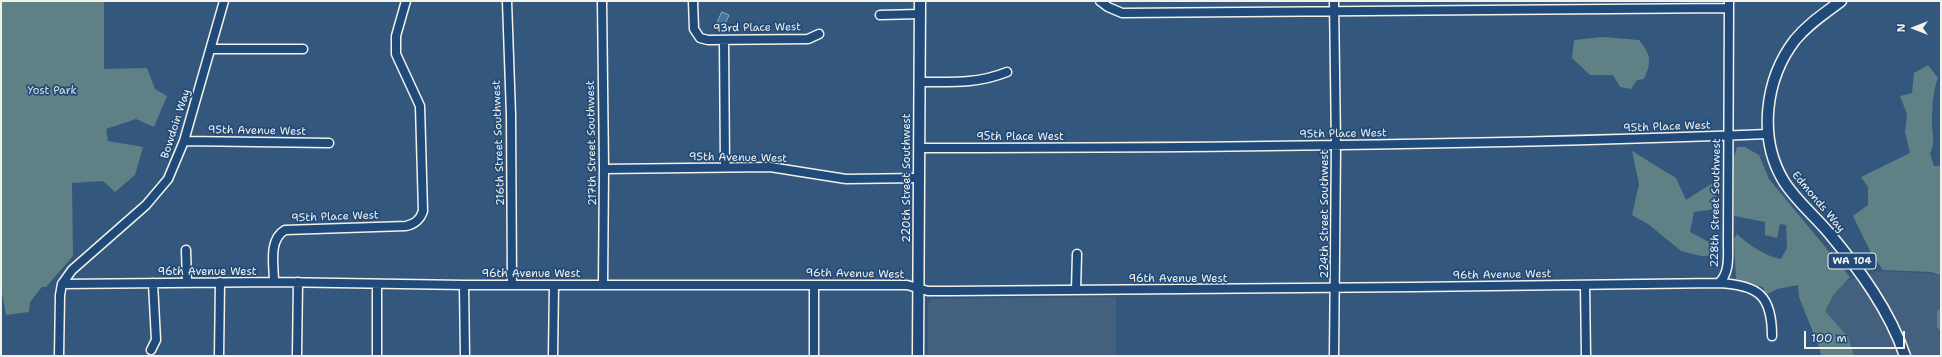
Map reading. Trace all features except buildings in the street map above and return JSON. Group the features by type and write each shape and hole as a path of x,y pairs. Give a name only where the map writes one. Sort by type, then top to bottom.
{"main road":[{"name":"220th Street Southwest","path":"918,356 920,1"},
{"name":"Edmonds Way","path":"1841,1 1801,34 1787,52 1772,89 1768,134 1775,163 1783,180 1796,198 1828,232 1855,266 1879,303 1905,356"}],"street":[{"name":"Bowdoin Way","path":"62,284 72,270 146,205 168,179 184,141 224,1"},
{"name":"95th Place West","path":"274,282 274,244 279,235 286,230 406,226 417,221 422,211 421,112 416,95 397,60 395,44 406,1"},
{"name":"216th Street Southwest","path":"507,1 512,285"},
{"name":"217th Street Southwest","path":"602,1 604,169 603,286"},
{"name":"93rd Place West","path":"693,1 694,29 696,35 700,38 708,40 808,39 819,34"},
{"path":"1100,1 1108,7 1122,13 1334,12 1729,5"},
{"name":"224th Street Southwest","path":"1334,1 1336,145 1336,288 1334,356"},
{"name":"228th Street Southwest","path":"1719,282 1726,274 1727,264 1729,5"},
{"path":"880,15 920,14"},
{"path":"724,40 725,167"},
{"path":"211,49 302,49"},
{"path":"919,82 971,82 990,78 1007,72"},
{"name":"95th Place West","path":"919,148 1133,148 1336,145 1768,134"},
{"name":"95th Avenue West","path":"184,141 329,143"},
{"name":"95th Avenue West","path":"604,169 725,167 780,168 846,180 919,178"},
{"path":"186,250 187,283"},
{"path":"1076,290 1077,254"},
{"path":"219,356 220,282"},
{"path":"297,354 298,282"},
{"name":"96th Avenue West","path":"62,284 298,282 554,286 907,285 930,291 1336,288 1719,282 1748,286 1762,295 1771,312 1772,336"},
{"path":"151,350 156,340 153,283"},
{"path":"60,356 60,295 62,284"},
{"path":"377,284 377,356"},
{"path":"464,285 465,356"},
{"path":"814,285 814,356"},
{"path":"1585,285 1586,356"},
{"path":"553,356 554,286"}],"shaded area":[{"path":"722,12 729,15 724,27 717,24"},
{"path":"1882,271 1941,274 1941,356 1830,356 1805,292"},
{"path":"1116,297 1116,356 928,356 928,305 932,299"}],"green space":[{"name":"Yost Park","path":"1,1 104,1 104,69 147,68 155,89 167,96 154,127 136,119 106,129 108,141 143,147 135,175 115,192 103,181 72,183 73,256 46,287 42,287 30,302 29,312 6,315 1,288"},
{"path":"1603,37 1639,40 1646,50 1649,58 1647,73 1644,79 1637,80 1631,89 1620,87 1613,75 1590,75 1572,58 1574,40"},
{"path":"1928,65 1938,78 1933,99 1933,145 1930,153 1934,166 1941,166 1941,275 1931,272 1883,270 1871,253 1853,216 1868,205 1868,187 1861,177 1910,153 1905,132 1907,114 1900,96 1912,93 1914,73"},
{"path":"1737,147 1745,147 1759,155 1769,179 1850,277 1834,294 1825,311 1848,337 1854,356 1821,356 1799,297 1798,285 1777,289 1766,295 1763,287 1751,285 1736,279 1734,239 1737,234 1758,250 1776,258 1781,259 1787,248 1786,225 1780,224 1777,238 1765,235 1765,222 1734,216 1734,157"},
{"path":"1632,151 1676,178 1686,200 1717,180 1715,209 1694,212 1690,232 1720,248 1716,256 1701,256 1681,251 1648,224 1632,215 1639,184"},
{"path":"1941,308 1941,332 1937,327 1937,311"}]}
